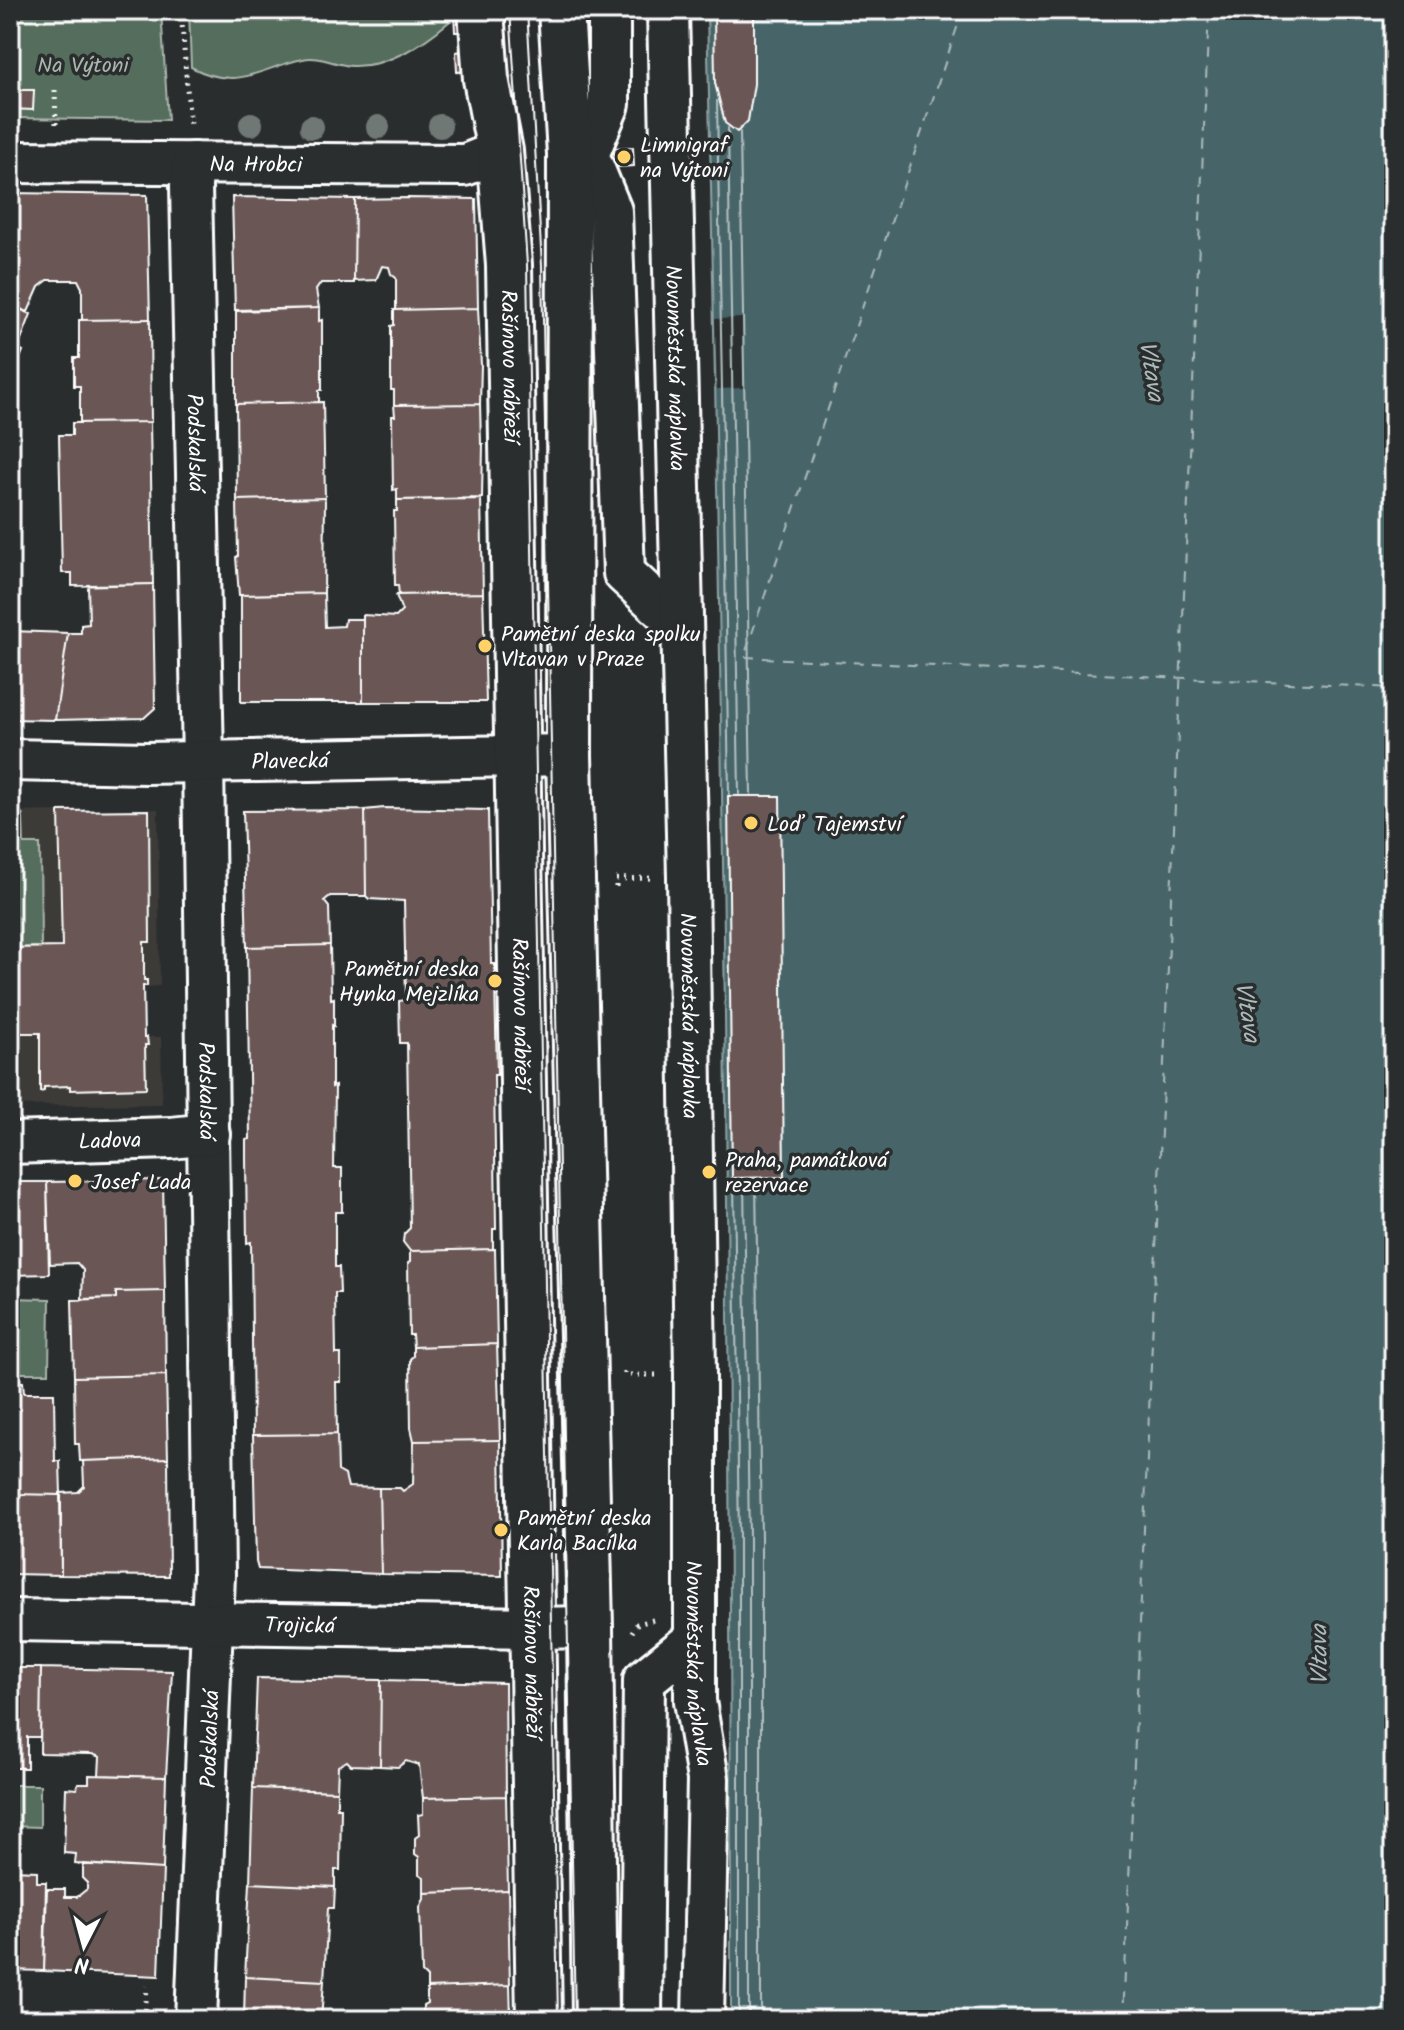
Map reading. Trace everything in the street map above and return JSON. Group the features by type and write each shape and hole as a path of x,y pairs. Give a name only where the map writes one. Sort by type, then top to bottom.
{"main road":[{"name":"Rašínovo nábřeží","path":"481,10 486,79 500,151 509,265 539,2020"},
{"path":"561,10 570,154 569,755 590,1627 595,2020"}],"street":[{"path":"609,10 609,104 588,155 611,211 624,573 682,627"},
{"name":"Novoměstská náplavka","path":"668,10 695,1374 695,1701 708,1779 703,2020"},
{"name":"Na Hrobci","path":"10,162 465,165 500,151"},
{"name":"Podskalská","path":"193,163 209,1134 213,1622 196,2020"},
{"name":"Plavecká","path":"10,760 146,763 569,755"},
{"name":"Ladova","path":"10,1143 209,1134"},
{"name":"Trojická","path":"10,1620 590,1627"},
{"path":"641,2020 644,1680 695,1639"}],"path":[{"path":"181,10 193,163"},
{"path":"55,90 56,132"},
{"path":"145,2018 147,1986"}],"shaded area":[{"path":"158,809 160,986 143,987 144,1037 161,1037 162,1104 10,1106 10,812"}],"green space":[{"name":"Na Výtoni","path":"24,10 161,10 168,120 10,118 10,31"},
{"path":"189,10 450,10 450,21 417,46 379,63 352,66 309,58 248,76 223,78 191,67"},
{"path":"10,812 21,812 23,816 24,844 40,844 41,947 10,948"},
{"path":"10,1298 50,1299 49,1373 10,1373"},
{"path":"10,1785 40,1785 40,1827 10,1826"}],"water":[{"name":"Vltava","path":"707,10 1394,10 1394,2020 731,2020 725,1015"}],"pier":[{"path":"742,318 744,388 717,389 715,319"}],"building":[{"path":"714,10 754,10 754,84 748,121 737,132 725,123 715,83"},
{"path":"454,12 462,12 463,32 455,32"},
{"path":"464,51 465,71 457,72 456,52"},
{"path":"10,90 34,90 33,110 10,109"},
{"name":"Limnigraf na Výtoni","path":"633,147 634,166 615,167 614,148"},
{"path":"10,193 147,195 150,319 82,320 82,288 78,280 48,280 39,287 28,312 10,305"},
{"path":"232,197 355,199 354,283 321,283 316,290 319,308 235,310"},
{"path":"355,199 476,199 478,308 396,310 396,278 389,267 382,266 376,280 354,281"},
{"path":"10,305 31,314 18,348 23,351 13,376 10,375"},
{"path":"319,308 319,321 322,320 322,390 319,390 319,402 236,404 236,311"},
{"path":"478,308 480,404 394,405 394,390 391,390 391,326 394,325 394,310"},
{"path":"150,319 151,422 80,423 80,386 74,386 74,358 79,358 79,320"},
{"path":"323,402 325,498 237,500 236,404"},
{"path":"480,404 482,498 397,500 397,489 393,490 394,405"},
{"path":"150,422 153,584 72,586 72,573 62,573 59,435 72,435 72,423"},
{"path":"325,498 324,593 239,595 237,500"},
{"path":"481,499 483,593 399,595 398,585 395,585 394,511 397,511 397,500"},
{"path":"153,584 155,708 144,718 55,720 68,633 81,633 81,625 89,624 88,585"},
{"path":"324,593 325,627 344,626 345,619 363,619 363,702 241,702 241,595"},
{"path":"483,593 486,702 363,702 363,615 396,617 402,611 396,595"},
{"path":"10,631 68,633 55,720 10,719"},
{"path":"728,796 780,796 784,1177 732,1178"},
{"path":"149,810 150,942 144,942 144,980 147,980 147,986 143,986 144,1037 147,1037 148,1045 145,1045 146,1088 70,1090 70,1086 44,1087 44,1091 40,1092 40,1033 17,1033 16,1052 10,1052 10,948 62,947 59,811"},
{"path":"365,810 488,810 497,1075 494,1075 496,1229 493,1229 493,1249 410,1251 403,1242 404,1234 410,1228 407,1043 400,1043 399,1001 406,1000 404,901 369,899 366,896"},
{"path":"365,810 366,896 330,896 324,901 329,907 330,945 247,947 243,811"},
{"path":"330,945 331,999 334,998 334,1168 342,1168 342,1212 335,1212 335,1267 339,1267 340,1293 335,1293 336,1354 341,1354 341,1382 336,1382 337,1434 253,1435 251,1242 247,1243 246,1140 250,1139 247,947"},
{"path":"163,1180 165,1291 116,1292 116,1298 82,1299 83,1270 77,1263 50,1264 47,1182"},
{"path":"10,1182 47,1182 49,1274 10,1275"},
{"path":"495,1249 497,1344 413,1347 412,1335 409,1335 410,1251"},
{"path":"165,1291 166,1375 74,1377 72,1300 116,1298 116,1292"},
{"path":"497,1344 500,1440 414,1441 410,1359 413,1347"},
{"path":"166,1375 168,1458 80,1461 79,1444 75,1444 74,1377"},
{"path":"10,1382 23,1382 24,1393 54,1393 55,1461 60,1461 61,1495 10,1494"},
{"path":"337,1434 338,1471 345,1475 348,1487 379,1488 381,1574 258,1569 253,1435"},
{"path":"500,1440 502,1576 381,1574 379,1488 400,1488 403,1491 413,1484 414,1441"},
{"path":"168,1458 169,1576 61,1575 60,1493 78,1492 84,1486 83,1461"},
{"path":"10,1494 61,1495 61,1575 10,1574"},
{"path":"10,1668 41,1668 40,1737 27,1737 27,1768 10,1768"},
{"path":"41,1668 172,1671 166,1777 99,1775 100,1757 92,1754 40,1753"},
{"path":"257,1678 381,1680 380,1766 351,1765 347,1761 338,1766 337,1791 253,1788"},
{"path":"381,1680 505,1683 506,1796 423,1798 419,1765 406,1761 398,1767 380,1766"},
{"path":"89,1775 166,1777 163,1869 75,1864 76,1854 64,1853 66,1788 77,1789 78,1783 89,1783"},
{"path":"253,1788 337,1791 337,1808 341,1808 340,1870 335,1870 335,1887 250,1883"},
{"path":"506,1796 508,1890 424,1893 424,1877 419,1874 419,1857 415,1854 415,1838 419,1835 418,1815 423,1814 423,1798"},
{"path":"83,1864 163,1869 159,1976 44,1971 47,1889 65,1889 65,1897 77,1897 87,1889"},
{"path":"10,1870 37,1871 37,1882 46,1882 44,1971 10,1970"},
{"path":"250,1883 335,1887 334,1908 328,1908 324,1981 245,1977"},
{"path":"508,1890 510,1985 427,1988 427,1978 422,1973 420,1907 424,1893"},
{"path":"245,1977 324,1981 321,2020 244,2020"},
{"path":"510,1985 511,2020 423,2020 427,1988"}],"ferry route":[{"path":"963,10 744,657 1394,688"},
{"path":"1123,2020 1209,10"}],"tram line":[{"path":"510,10 527,265 558,2020"},
{"path":"527,10 542,266 575,2020"}],"place":[{"name":"Limnigraf na Výtoni","path":"624,157"},
{"name":"Pamětní deska spolku Vltavan v Praze","path":"485,646"},
{"name":"Loď Tajemství","path":"751,823"},
{"name":"Pamětní deska Hynka Mejzlíka","path":"495,981"},
{"name":"Praha, památková rezervace","path":"709,1172"},
{"name":"Josef Lada","path":"75,1181"},
{"name":"Pamětní deska Karla Bacílka","path":"501,1530"}]}
